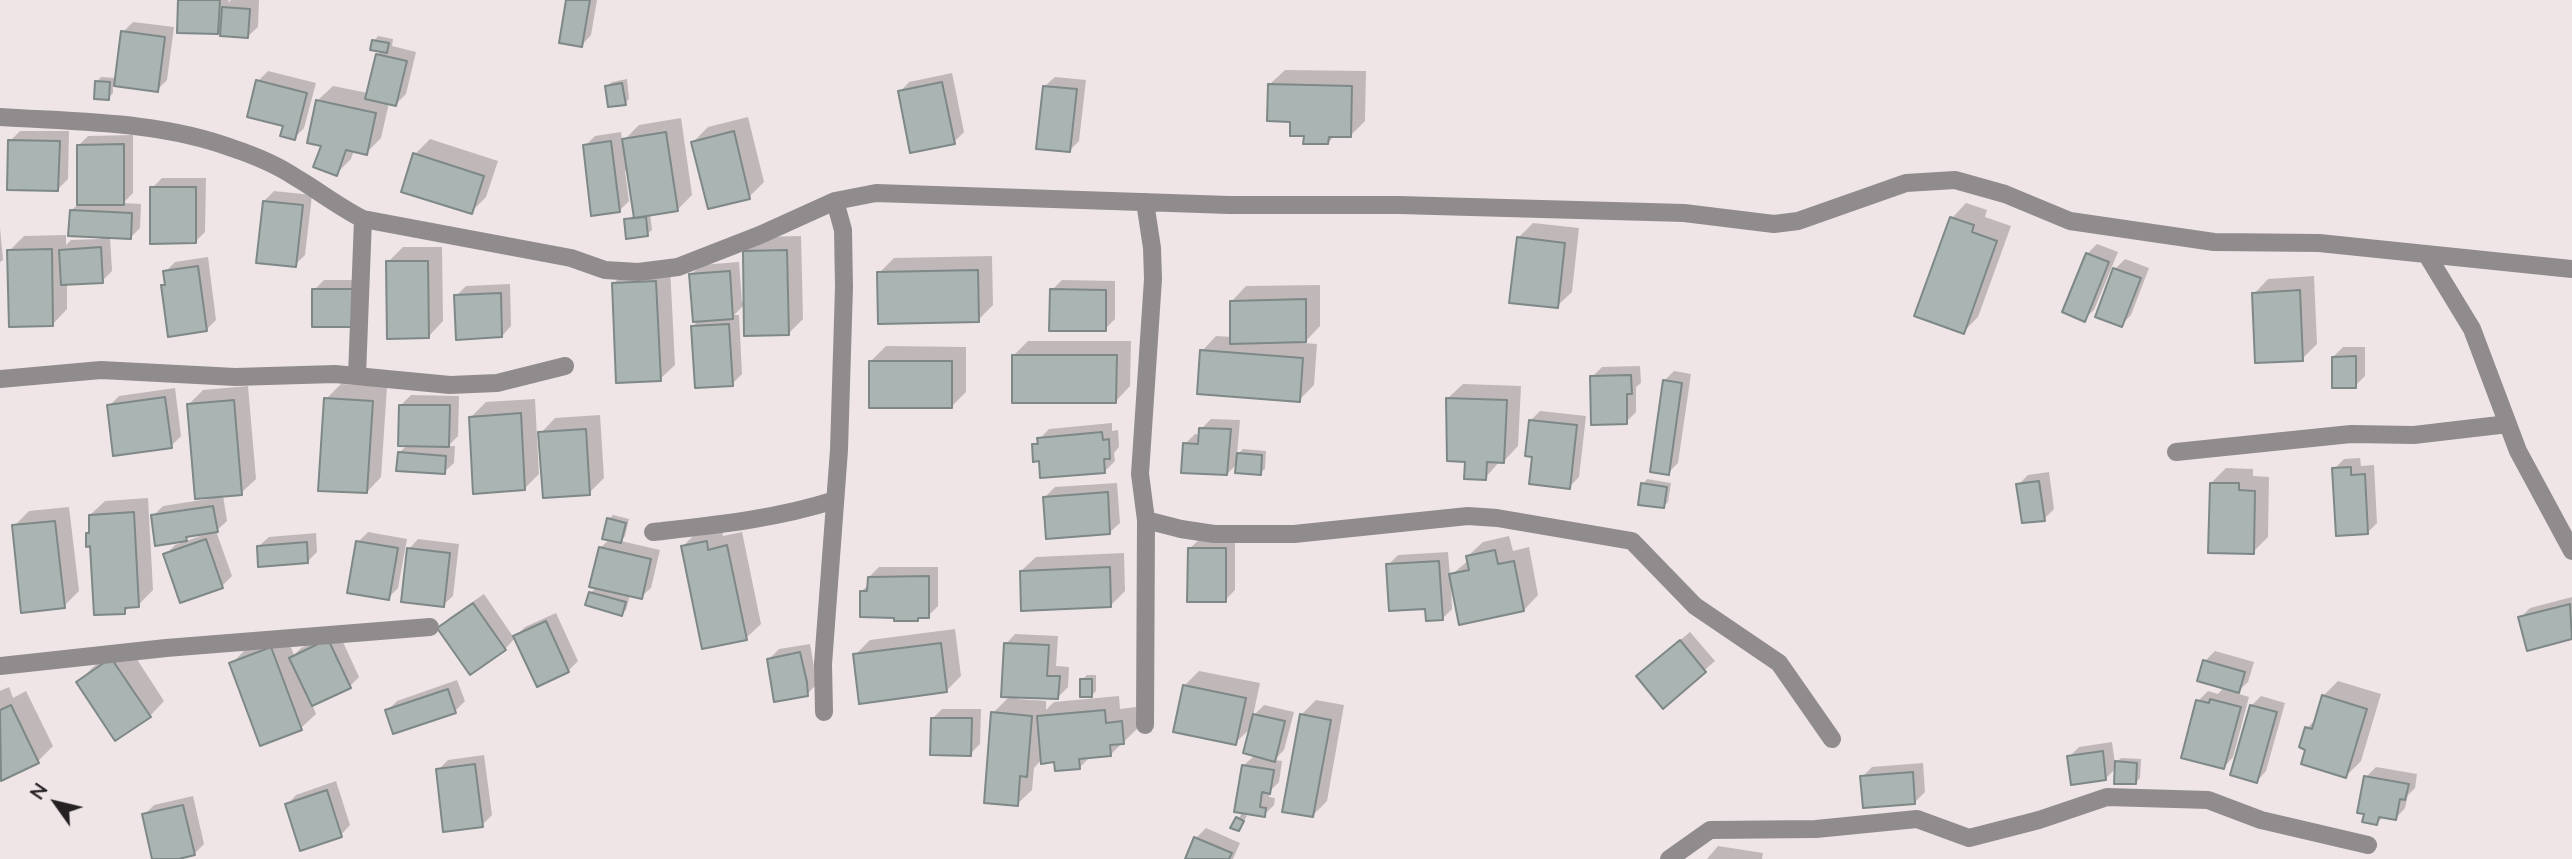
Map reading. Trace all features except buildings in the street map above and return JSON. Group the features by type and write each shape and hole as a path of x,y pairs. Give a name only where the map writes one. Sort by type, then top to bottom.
{"street":[{"path":"0,117 142,127 206,140 233,148 294,176 339,207 363,219 571,258 606,270 638,272 678,267 760,235 835,201 876,193 1144,202 1399,205 1684,213 1774,223 1798,221 1906,183 1955,180 2005,194 2070,221 2214,242 2319,243 2572,269"},
{"path":"824,712 823,664 835,500 844,288 843,230 835,201"},
{"path":"1144,202 1152,248 1153,279 1140,474 1146,520 1145,725"},
{"path":"357,376 363,219"},
{"path":"2427,255 2472,329 2518,451 2572,551"},
{"path":"0,379 101,370 235,376 335,374 450,385 497,383 565,366"},
{"path":"2176,452 2351,434 2414,435 2508,424"},
{"path":"653,533 763,518 800,511 835,500"},
{"path":"1146,520 1214,534 1294,534 1468,516 1497,518 1632,541 1695,606 1779,663 1832,739"},
{"path":"0,666 166,648 430,627"},
{"path":"1669,859 1686,844 1710,830 1816,829 1917,819 1969,838 2039,820 2107,797 2208,800 2260,820 2368,845"}]}
